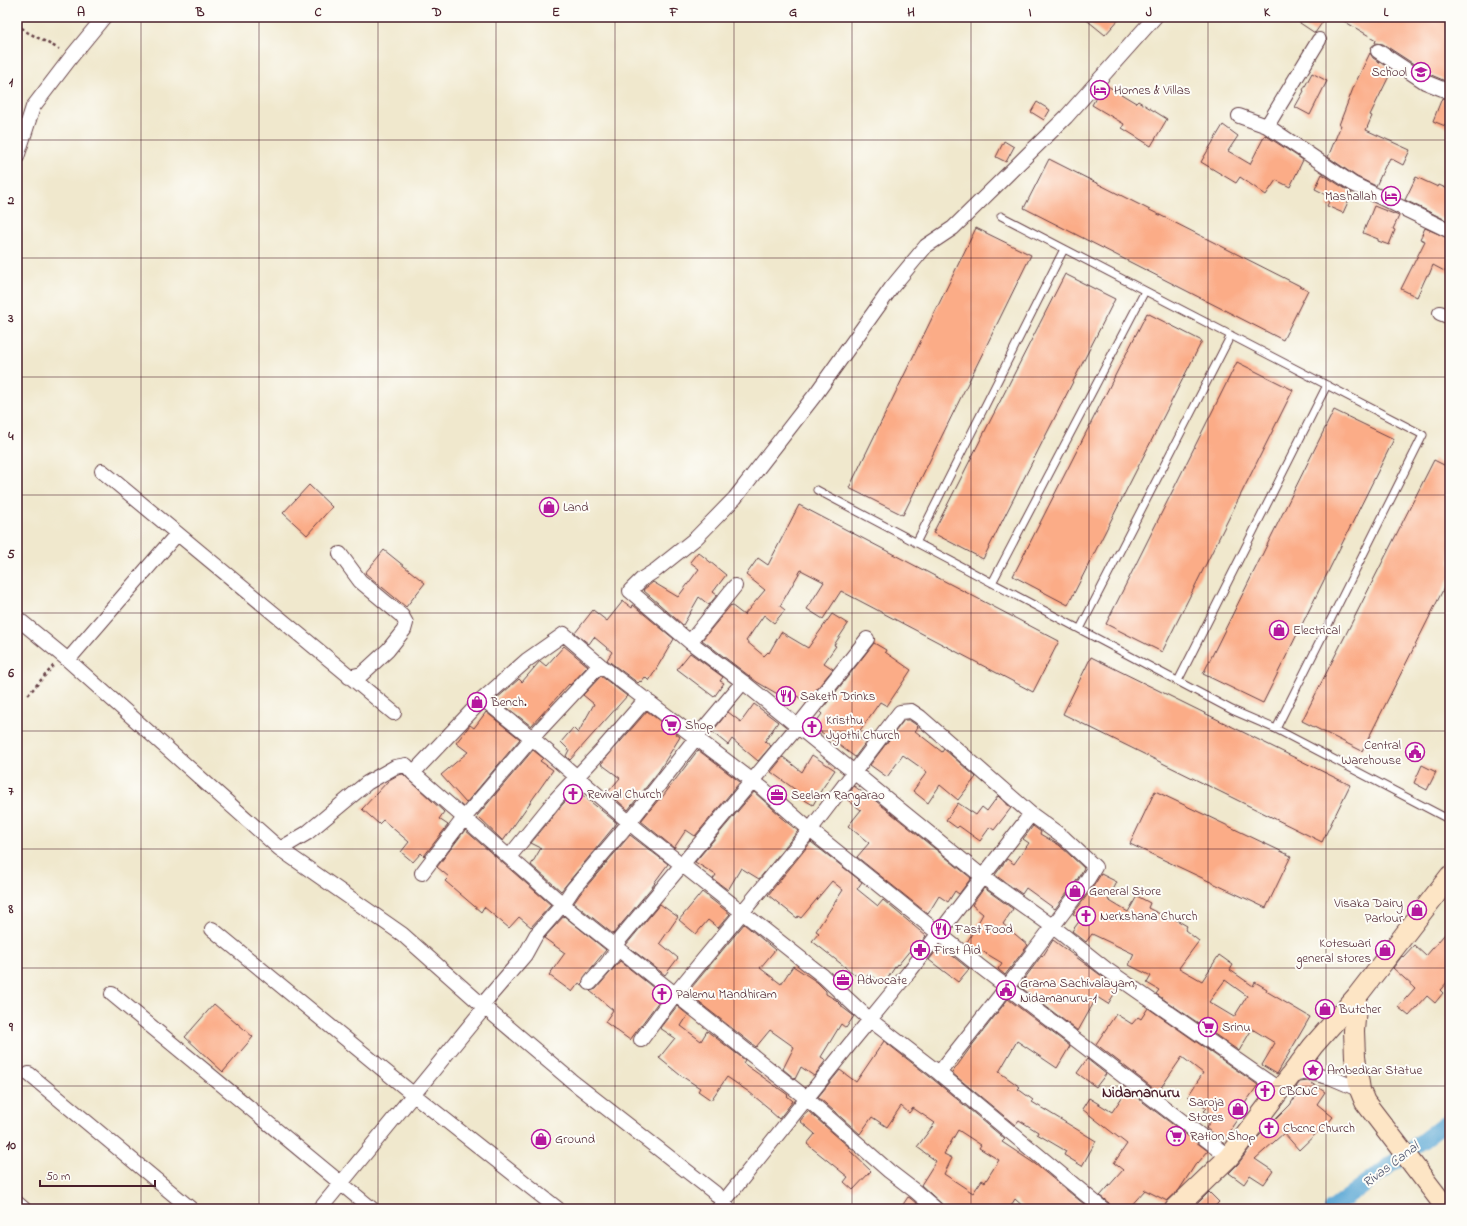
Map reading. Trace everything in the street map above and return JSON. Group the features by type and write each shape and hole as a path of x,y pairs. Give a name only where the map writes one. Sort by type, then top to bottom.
{"main road":[{"path":"1175,1209 1229,1157 1313,1046 1357,996 1450,876"},
{"path":"1357,996 1354,1031 1355,1057 1362,1096 1447,1209"}],"street":[{"path":"17,157 33,107 104,17"},
{"path":"1155,17 1066,117 952,228 926,246 892,287 815,395 735,498 696,538 656,570 642,579 630,591 690,642 798,726 983,877 1052,926 1106,969 1286,1083 1308,1072 1332,1078 1362,1096"},
{"path":"1267,126 1319,40"},
{"path":"1378,50 1425,82 1450,92"},
{"path":"1239,116 1267,126 1353,184 1450,231"},
{"path":"102,471 394,713"},
{"path":"65,657 177,534"},
{"path":"340,554 360,581 402,616 406,623 404,630 388,650 362,674 349,677"},
{"path":"690,642 735,586"},
{"path":"17,618 65,657 280,849 402,934 573,1082 715,1193 723,1207 806,1098 869,1019 909,972 1031,814"},
{"path":"413,773 483,699 527,660 564,634 600,665 646,699 695,739 762,788 810,830 1007,988 1229,1157"},
{"path":"590,983 606,965 616,947 682,865 798,726 867,639"},
{"path":"422,873 464,818 532,738 600,665"},
{"path":"320,1209 414,1095 525,955 536,935 563,904 573,889 629,823 695,739 743,682"},
{"path":"483,699 532,738 629,823 823,976 869,1019 939,1073 1103,1209"},
{"path":"509,857 556,799 646,699"},
{"path":"641,1040 675,994 810,830 900,712 911,712 920,717 1031,814 1064,838 1096,867 1007,988 939,1073"},
{"path":"280,849 307,833 367,783 395,767 406,766 563,904 806,1098 888,1171 936,1209"},
{"path":"212,930 414,1095 558,1209"},
{"path":"112,994 372,1209"},
{"path":"29,1074 191,1209"},
{"path":"17,1203 24,1209"}],"lane":[{"path":"1001,216 1423,434 1276,729"},
{"path":"916,543 1064,249"},
{"path":"992,583 1145,290"},
{"path":"1080,629 1231,335"},
{"path":"1178,681 1327,385"},
{"path":"817,490 1232,710 1276,729 1450,820"}],"path":[{"path":"17,24 27,32 72,56"},
{"path":"28,696 65,657"}],"building":[{"path":"1083,17 1121,17 1105,35"},
{"path":"1291,17 1326,17 1315,33"},
{"path":"1337,17 1450,17 1450,83 1429,74 1383,44 1375,43 1376,40"},
{"path":"1370,53 1373,58 1392,70 1370,115 1372,116 1366,130 1410,150 1403,165 1390,158 1376,186 1357,177 1328,157 1341,125 1339,125 1354,86"},
{"path":"1312,73 1327,81 1310,115 1295,107"},
{"path":"1106,85 1136,103 1138,101 1167,119 1151,146 1122,128 1124,124 1092,105 1099,92"},
{"path":"1442,98 1450,100 1450,128 1433,121"},
{"path":"1037,102 1050,110 1044,120 1031,112"},
{"path":"1223,125 1238,136 1228,151 1250,164 1265,135 1303,160 1290,187 1276,180 1266,195 1240,177 1236,183 1201,162"},
{"path":"1004,141 1014,147 1006,162 996,157"},
{"path":"1049,159 1308,290 1283,340 1024,208"},
{"path":"1322,174 1352,193 1343,213 1327,206 1331,197 1315,189"},
{"path":"1416,177 1438,187 1439,185 1450,190 1450,222 1405,200"},
{"path":"1374,206 1399,216 1393,229 1395,230 1389,245 1363,233"},
{"path":"976,228 1031,255 903,515 849,488"},
{"path":"1425,228 1450,239 1450,274 1433,265 1417,297 1401,289 1425,241 1420,239"},
{"path":"1065,274 1115,299 983,559 933,533"},
{"path":"1147,313 1202,341 1068,605 1013,576"},
{"path":"1237,362 1293,390 1162,652 1106,624"},
{"path":"1334,410 1394,439 1263,703 1203,674"},
{"path":"1434,460 1450,468 1450,576 1362,751 1302,721"},
{"path":"309,485 332,507 307,535 283,513"},
{"path":"799,505 1059,641 1033,692 841,591 823,619 807,609 824,582 801,570 780,606 785,610 774,623 764,615 746,641 764,656 768,652 769,653 781,632 808,648 832,614 848,624 834,645 836,646 824,663 833,669 806,702 797,696 793,703 757,682 702,640 731,605 744,615 765,590 746,575 758,558 768,565"},
{"path":"384,550 425,583 406,607 365,573"},
{"path":"698,552 726,575 713,592 717,595 709,605 699,597 683,625 643,590 653,582 678,597 699,569 690,562"},
{"path":"623,601 632,608 633,605 674,639 649,681 645,677 638,683 607,660 612,652 594,637 589,644 575,633 593,610 607,621"},
{"path":"874,643 886,650 885,652 911,670 887,706 880,702 856,736 866,742 855,757 813,726 822,714 820,712"},
{"path":"564,646 588,666 570,685 569,684 531,726 496,699 519,679 522,682 540,661 546,666"},
{"path":"690,653 723,677 720,681 724,683 714,697 677,669"},
{"path":"1091,657 1350,785 1322,842 1063,714"},
{"path":"601,676 627,696 570,760 566,756 569,750 561,742 573,728 578,733 594,704 583,695"},
{"path":"754,704 778,722 765,741 771,746 758,761 732,739 728,745 712,732 728,712 741,722"},
{"path":"647,711 680,737 659,771 628,810 608,792 620,778 601,764"},
{"path":"486,712 520,739 466,803 441,775 468,752 456,743 470,725 474,728"},
{"path":"904,720 909,720 915,724 918,727 915,731 942,752 944,749 976,777 958,800 940,785 928,803 913,791 927,772 903,755 887,777 870,765"},
{"path":"533,750 543,758 540,761 553,770 503,841 477,816"},
{"path":"698,750 740,782 695,836 686,830 674,848 641,821 659,799 660,800"},
{"path":"812,755 835,770 813,805 803,799 804,796 771,772 783,757 802,772"},
{"path":"1422,765 1436,772 1427,790 1414,783"},
{"path":"403,774 444,812 439,819 448,825 424,856 421,853 413,862 401,852 409,842 383,820 379,824 362,809 389,780"},
{"path":"854,786 870,798 871,797 971,878 959,894 955,891 948,902 939,896 928,914 857,857 869,843 848,826 861,810 845,798"},
{"path":"576,790 617,823 561,891 531,865 541,848 531,843"},
{"path":"1155,791 1291,856 1266,908 1130,844"},
{"path":"754,792 780,815 779,816 798,831 759,879 741,868 728,890 713,879 716,875 695,862"},
{"path":"998,796 1011,808 994,830 990,827 980,841 959,826 957,828 946,820 958,803 976,815 982,807 987,811"},
{"path":"1033,826 1041,832 1040,834 1059,845 1084,868 1077,880 1055,909 1026,888 1022,894 995,875 1007,859 1014,864 1029,843 1023,839"},
{"path":"465,830 551,905 531,927 519,917 509,928 484,907 481,912 445,881 449,877 437,867"},
{"path":"630,835 668,864 652,887 613,934 574,903"},
{"path":"811,842 862,882 857,889 878,906 883,900 926,936 915,950 912,948 898,965 897,964 884,984 869,974 863,981 812,941 819,933 816,931 843,890 832,881 801,918 798,916 797,918 768,895"},
{"path":"1101,874 1117,882 1108,900 1128,912 1137,896 1150,903 1148,908 1172,920 1173,918 1187,926 1185,930 1199,941 1179,968 1202,981 1219,955 1233,965 1230,970 1253,986 1255,982 1267,989 1266,991 1310,1017 1277,1074 1262,1065 1275,1043 1252,1029 1239,1051 1156,994 1159,990 1147,983 1151,976 1129,965 1134,954 1092,934 1086,942 1072,931 1081,919 1073,914","holes":["1225,980 1247,996 1234,1017 1209,1002"]},
{"path":"984,888 1013,909 1003,924 1028,945 1005,975 998,969 1002,963 982,951 979,955 966,944 983,914 972,905"},
{"path":"702,892 730,914 718,928 708,920 696,934 679,920"},
{"path":"660,904 678,917 660,943 678,958 665,975 626,945"},
{"path":"564,916 606,950 584,977 582,985 579,983 572,992 549,975 565,953 544,938"},
{"path":"744,924 775,950 760,968 781,984 793,966 817,982 826,991 826,994 836,1000 842,1007 854,1016 846,1028 841,1024 821,1057 826,1060 814,1076 801,1067 795,1079 783,1069 794,1047 770,1030 756,1047 687,993"},
{"path":"1450,928 1450,979 1440,990 1443,993 1435,1003 1427,996 1409,1016 1398,1007 1415,988 1393,968 1402,956 1403,957 1414,945 1426,956"},
{"path":"1053,940 1118,988 1108,1004 1097,997 1078,1031 1019,986 1042,955 1043,956"},
{"path":"940,946 969,969 958,982 929,960"},
{"path":"620,961 655,989 653,990 662,997 630,1040 605,1022 613,1010 590,991 596,989"},
{"path":"1008,999 1070,1046 1057,1068 1017,1041 999,1072 1020,1087 1018,1089 1033,1100 1032,1102 1096,1141 1082,1166 1064,1155 1066,1151 1037,1134 1038,1132 1019,1120 1015,1125 952,1073"},
{"path":"214,1004 253,1037 223,1072 185,1037"},
{"path":"677,1006 688,1015 681,1026 701,1041 707,1031 745,1060 743,1063 788,1095 787,1096 793,1101 779,1119 770,1111 771,1110 749,1092 727,1077 711,1100 698,1091 700,1088 680,1075 659,1058 675,1038 660,1028"},
{"path":"1148,1008 1258,1085 1243,1106 1245,1108 1224,1141 1206,1128 1213,1117 1204,1111 1207,1108 1188,1096 1203,1073 1182,1057 1158,1092 1096,1044 1116,1014 1132,1024 1138,1017 1141,1019"},
{"path":"884,1041 1005,1139 1002,1142 1035,1164 1090,1209 1026,1209 1015,1199 1009,1209 948,1209 921,1185 936,1161 917,1147 935,1123 913,1108 909,1113 901,1106 887,1127 872,1117 860,1134 818,1097 840,1070 856,1082","holes":["958,1130 981,1145 979,1148 999,1160 985,1182 982,1180 973,1193 944,1174 952,1158 944,1154"]},
{"path":"1087,1059 1106,1074 1096,1087 1077,1073"},
{"path":"1308,1081 1325,1092 1317,1104 1333,1117 1324,1128 1323,1127 1299,1150 1284,1133 1255,1159 1273,1171 1264,1184 1250,1175 1244,1184 1229,1173 1238,1164 1258,1137 1290,1105 1300,1089 1296,1087 1300,1082"},
{"path":"1127,1090 1208,1151 1198,1163 1197,1162 1179,1190 1167,1201 1145,1190 1128,1209 1111,1209 1109,1203 1100,1196 1123,1170 1114,1163 1127,1144 1082,1109 1089,1098 1112,1112"},
{"path":"808,1111 849,1147 848,1149 871,1171 853,1190 844,1182 848,1177 807,1144 815,1134 800,1121"},
{"path":"1209,1192 1219,1202 1212,1209 1192,1209"},
{"path":"908,1197 910,1198 923,1209 900,1209"}],"waterway":[{"name":"Rivas Canal","path":"1332,1209 1450,1120"}],"place":[{"name":"School","path":"1421,72"},
{"name":"Homes & Villas","path":"1100,90"},
{"name":"Mashallah","path":"1391,196"},
{"name":"Land","path":"549,507"},
{"name":"Electrical","path":"1279,630"},
{"name":"Saketh Drinks","path":"786,696"},
{"name":"Bench.","path":"477,702"},
{"name":"Shop","path":"671,725"},
{"name":"Kristhu Jyothi Church","path":"812,727"},
{"name":"Central Warehouse","path":"1415,752"},
{"name":"Revival Church","path":"573,794"},
{"name":"Seelam Rangarao","path":"777,795"},
{"name":"General Store","path":"1075,891"},
{"name":"Visaka Dairy Parlour","path":"1417,910"},
{"name":"Nerkshana Church","path":"1086,916"},
{"name":"Fast Food","path":"941,929"},
{"name":"First Aid","path":"920,950"},
{"name":"Koteswari general stores","path":"1385,950"},
{"name":"Advocate","path":"843,980"},
{"name":"Grama Sachivalayam, Nidamanuru-1","path":"1006,990"},
{"name":"Palemu Mandhiram","path":"662,994"},
{"name":"Butcher","path":"1325,1009"},
{"name":"Srinu","path":"1208,1027"},
{"name":"Ambedkar Statue","path":"1313,1070"},
{"name":"CBCNC","path":"1265,1091"},
{"name":"Saroja Stores","path":"1238,1109"},
{"name":"Cbcnc Church","path":"1269,1128"},
{"name":"Ration Shop","path":"1176,1136"},
{"name":"Ground","path":"541,1139"}],"district":[{"name":"Nidamanuru","path":"1141,1093"}]}
